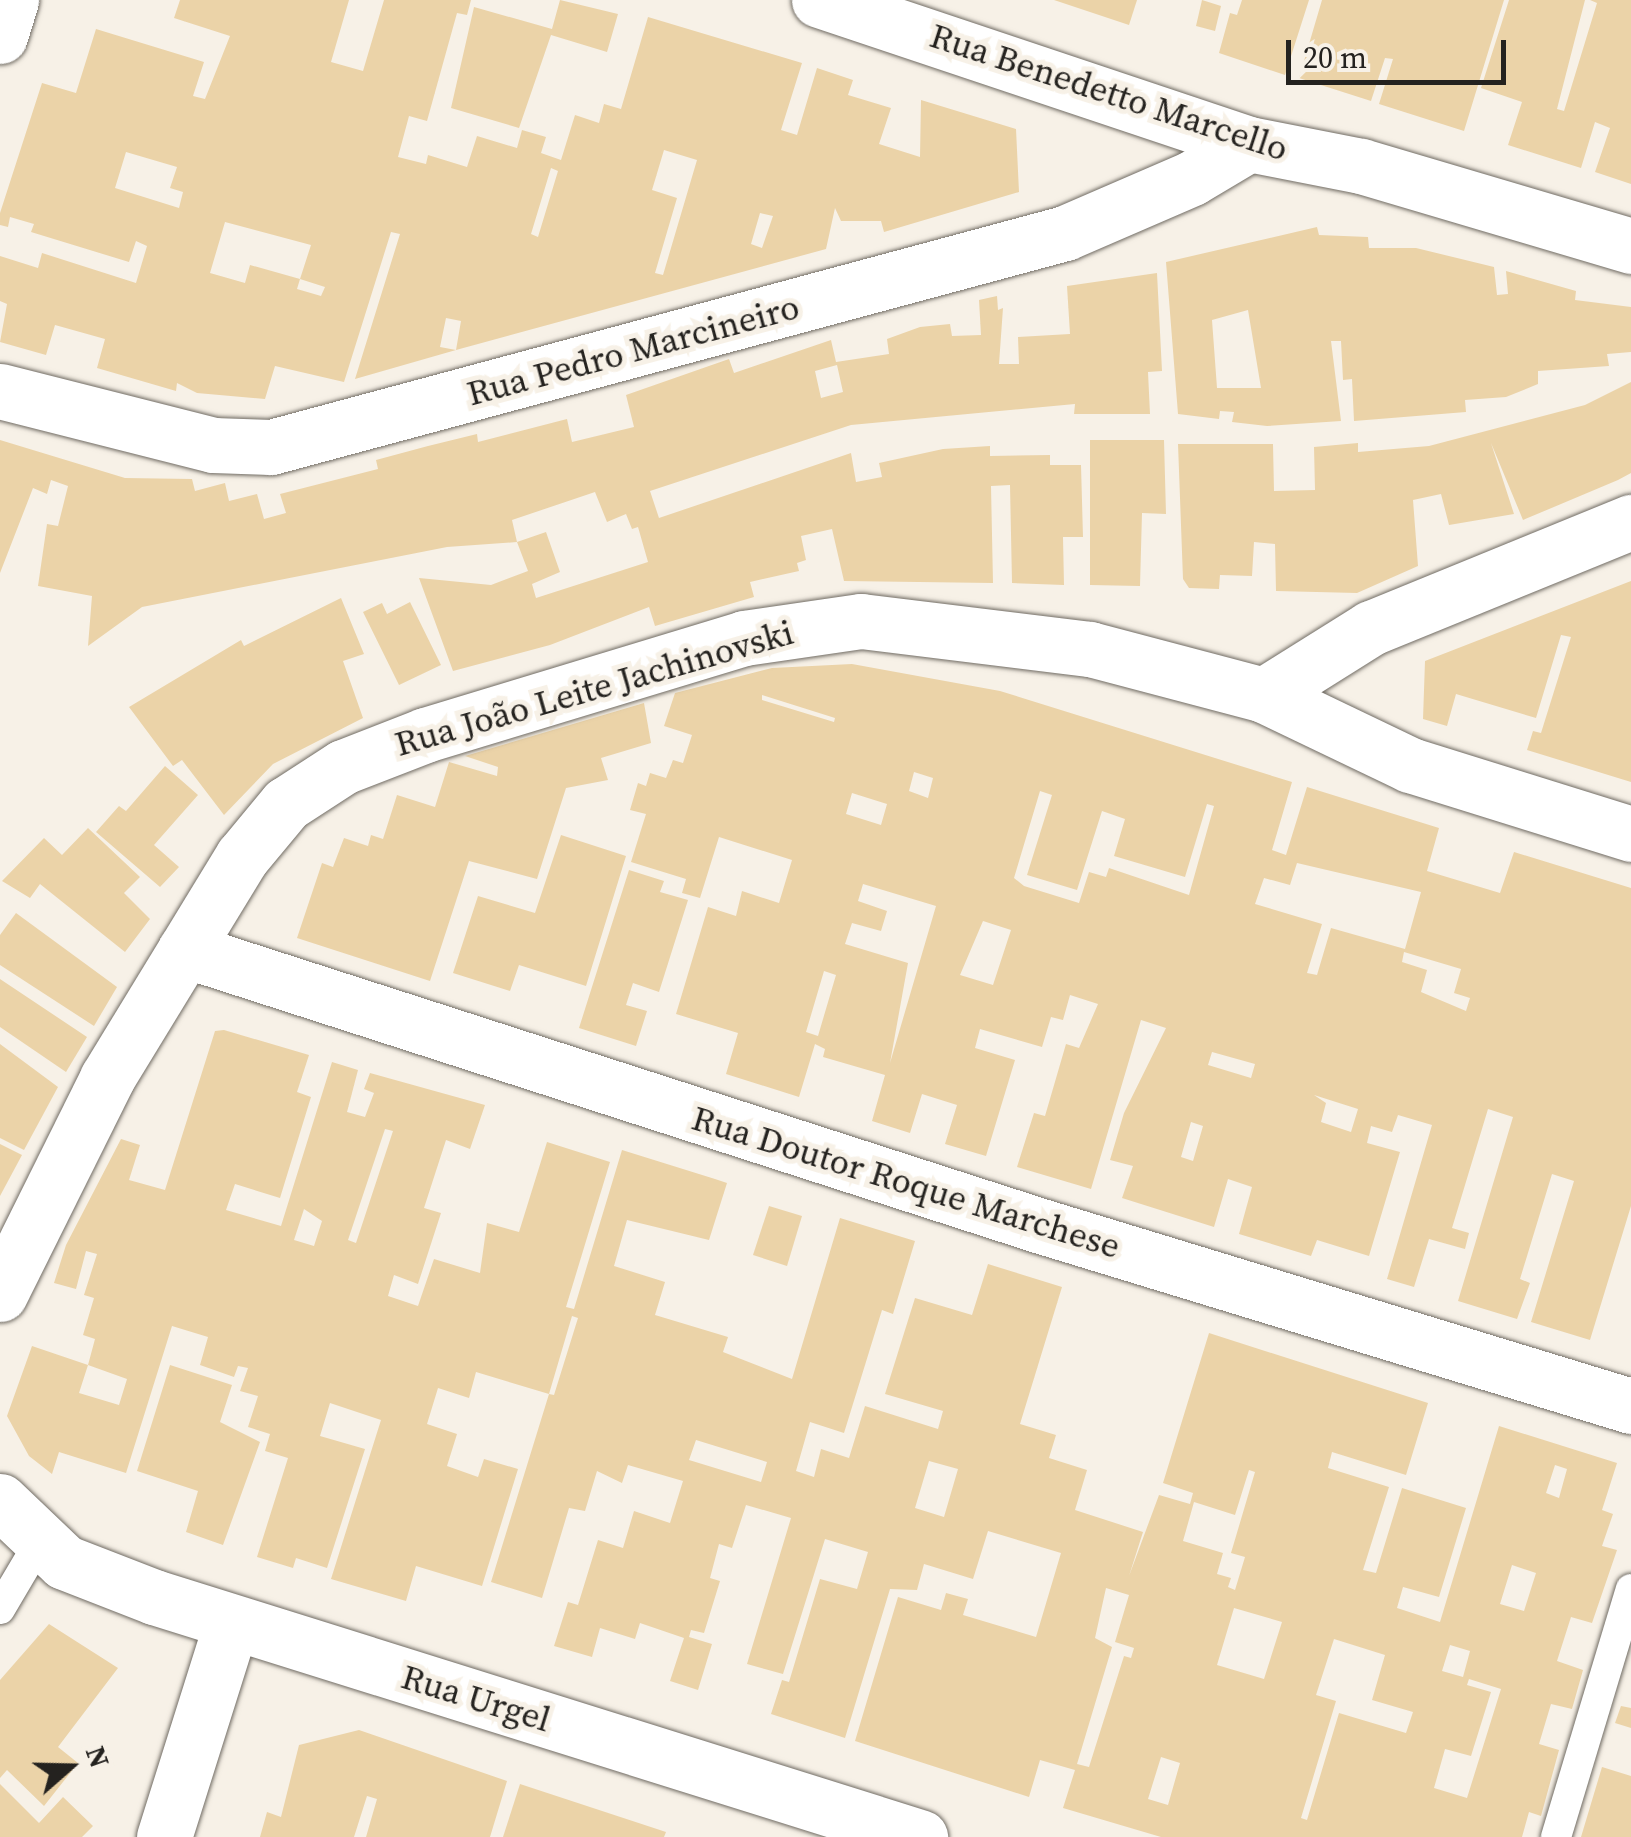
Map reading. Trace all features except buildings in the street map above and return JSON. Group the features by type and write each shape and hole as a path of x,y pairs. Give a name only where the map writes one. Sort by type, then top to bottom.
{"street":[{"path":"0,36 11,0"},
{"name":"Rua Benedetto Marcello","path":"819,0 1250,144 1361,166 1631,246"},
{"name":"Rua Pedro Marcineiro","path":"0,390 214,445 271,448 1065,233 1192,178 1250,144"},
{"path":"1264,695 1372,628 1631,522"},
{"name":"Rua João Leite Jachinovski","path":"0,1294 107,1078 184,950 265,828 327,776 425,735 744,638 861,621 990,632 1090,649 1264,695 1410,765 1631,834"},
{"name":"Rua Doutor Roque Marchese","path":"184,950 1022,1220 1631,1406"},
{"path":"0,1502 39,1543"},
{"name":"Rua Urgel","path":"39,1543 64,1562 231,1624 854,1827 920,1837"},
{"path":"164,1837 231,1624"}],"lane":[{"path":"0,1609 39,1543"},
{"path":"1556,1837 1631,1589"}]}
